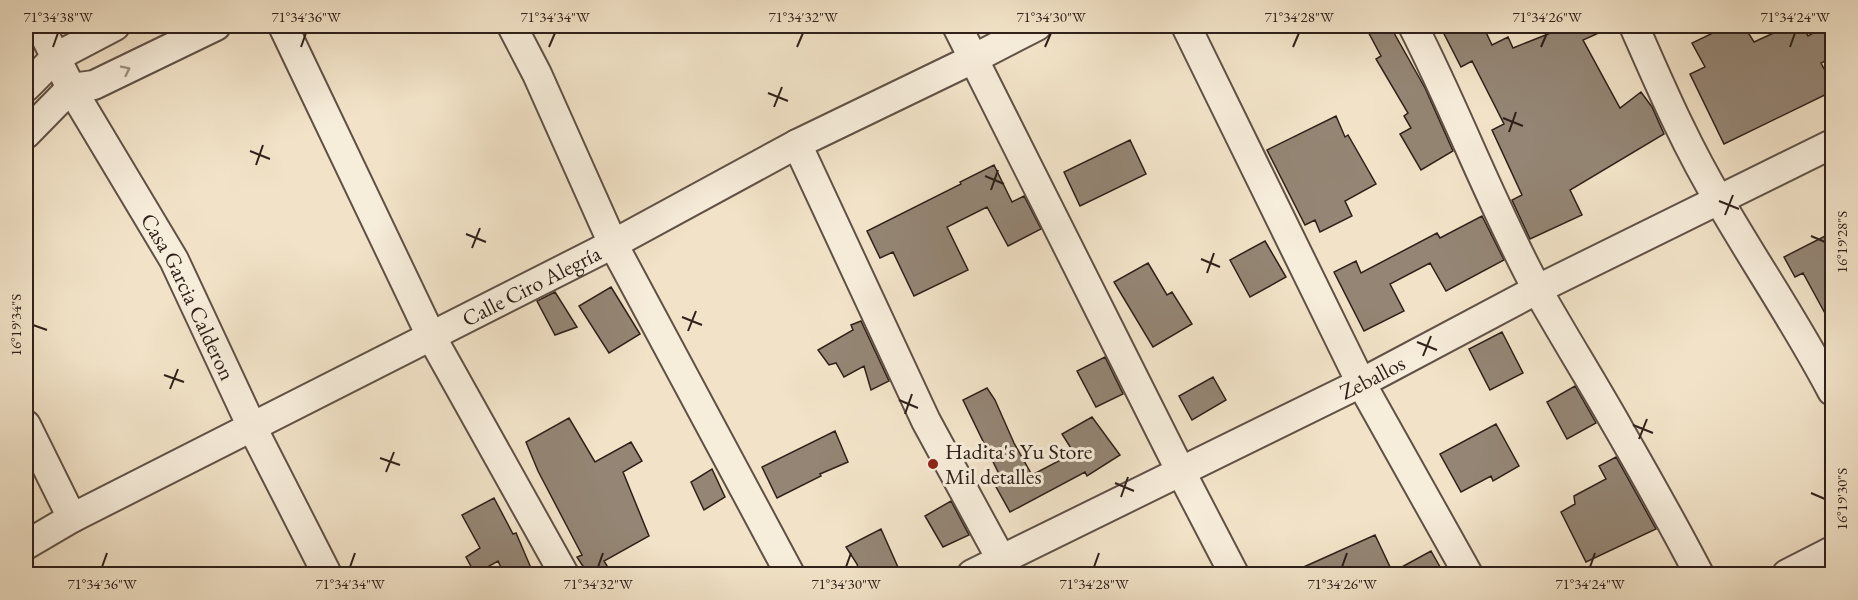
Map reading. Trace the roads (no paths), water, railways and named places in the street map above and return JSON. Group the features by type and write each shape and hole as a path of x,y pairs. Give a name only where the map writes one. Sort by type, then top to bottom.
{"street":[{"name":"Casa Garcia Calderon","path":"40,26 71,88 174,260 252,427 327,574"},
{"path":"26,87 56,57 115,26"},
{"path":"26,134 71,88 94,86 216,26"},
{"path":"283,26 431,336 564,574"},
{"path":"512,26 537,74 613,244 790,574"},
{"path":"957,26 1234,574"},
{"name":"Calle Ciro Alegría","path":"26,545 72,518 613,244 797,144 974,59 1037,26"},
{"path":"1186,26 1361,383 1468,574"},
{"path":"1413,26 1440,78 1516,248 1627,442 1699,574"},
{"path":"1634,26 1672,112 1719,201 1809,345 1833,391"},
{"path":"797,144 926,421 1003,567"},
{"name":"Zeballos","path":"972,574 1003,567 1181,471 1361,383 1538,290 1833,144"},
{"path":"26,425 72,518"},
{"path":"1787,574 1833,551"}],"place":[{"name":"Hadita's Yu Store Mil detalles","path":"933,464"}]}
